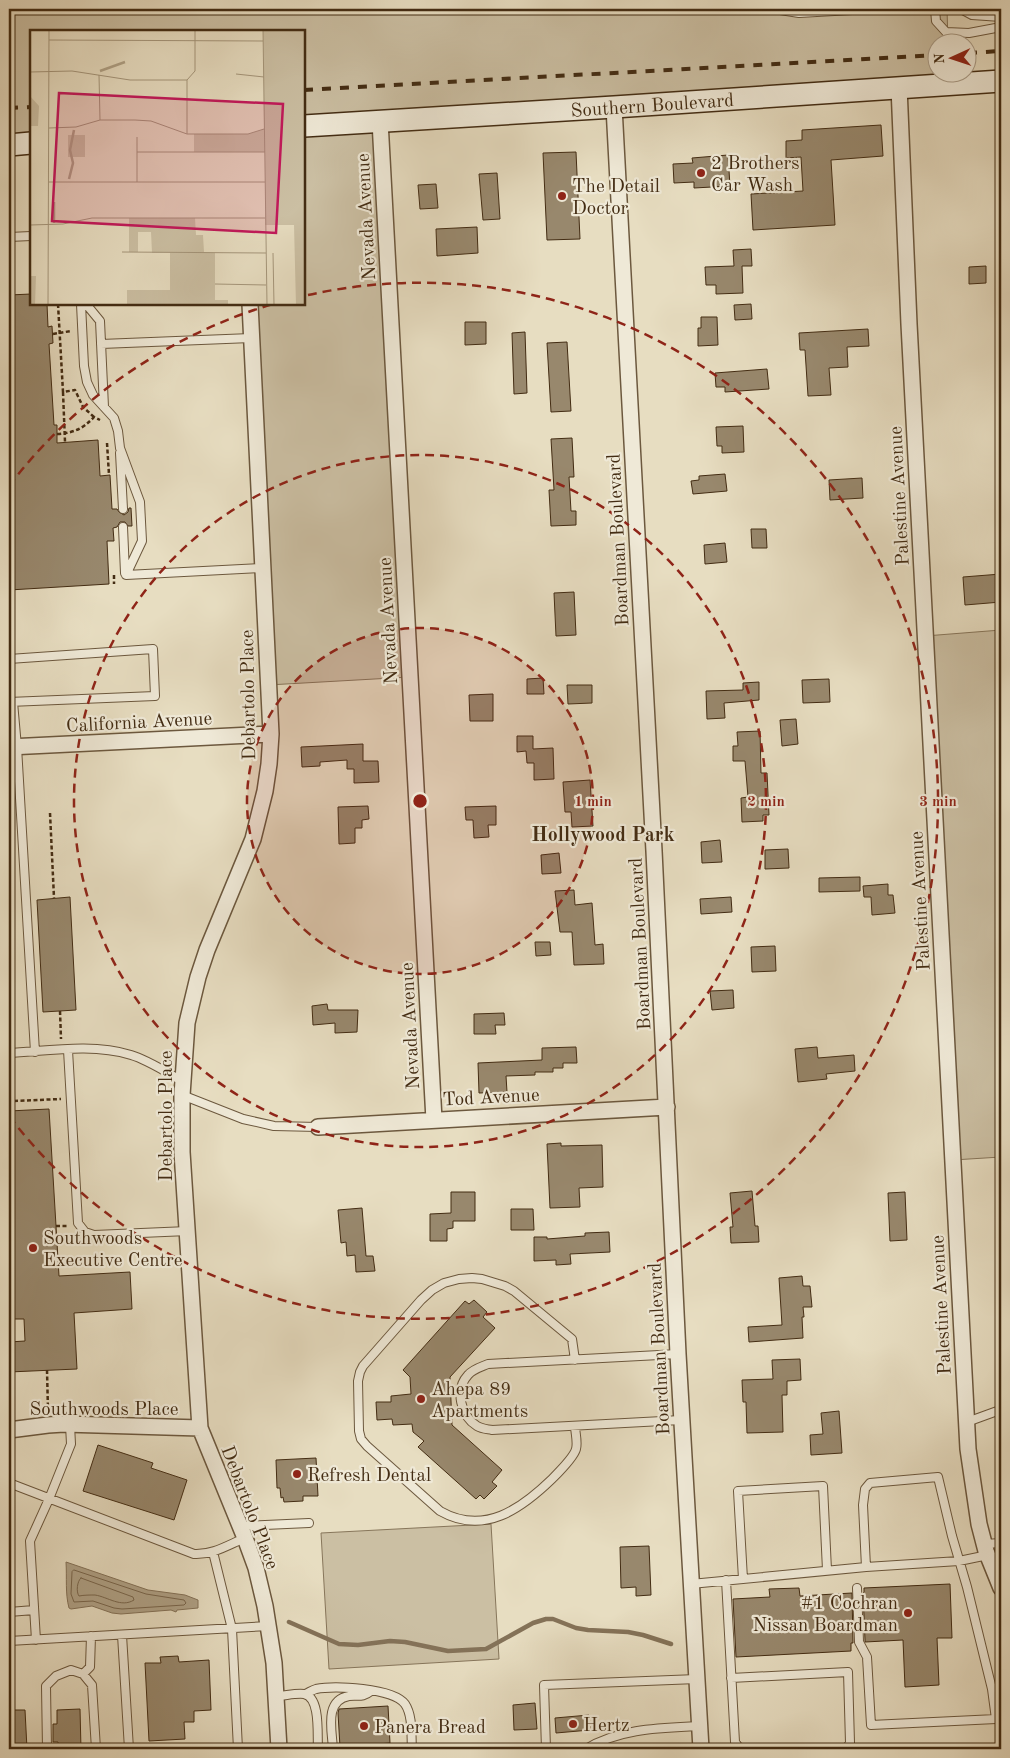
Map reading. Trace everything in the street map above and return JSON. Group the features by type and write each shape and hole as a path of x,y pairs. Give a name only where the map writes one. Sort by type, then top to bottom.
{"street":[{"name":"Southern Boulevard","path":"305,126 1001,81"},
{"name":"Palestine Avenue","path":"899,87 908,324 966,1422 972,1484 986,1550 1001,1588"},
{"name":"Boardman Boulevard","path":"614,107 667,1107 681,1420 701,1749"},
{"name":"Nevada Avenue","path":"380,121 434,1120"},
{"path":"9,145 30,143"},
{"name":"Debartolo Place","path":"250,305 271,734 269,764 265,791 253,839 207,950 198,977 188,1024 182,1088 182,1152 200,1428 256,1568 269,1626 276,1696 278,1749"},
{"name":"California Avenue","path":"13,747 271,734"},
{"name":"Tod Avenue","path":"318,1128 667,1107"},
{"name":"Southwoods Place","path":"9,1430 70,1424 200,1428"}],"lane":[{"path":"774,9 799,13 870,9"},
{"path":"924,9 935,9 936,20 946,32 969,33 1001,27"},
{"path":"961,9 972,15 1001,17"},
{"path":"9,237 30,236"},
{"path":"81,305 84,366 87,382 93,395 114,418 118,431 122,509"},
{"path":"87,305 100,321 104,407"},
{"path":"101,344 251,338"},
{"path":"120,448 140,502 142,542 126,575"},
{"path":"123,527 126,575"},
{"path":"126,575 263,568"},
{"path":"9,659 153,649 155,696 11,702 35,1052"},
{"path":"9,1053 98,1049 133,1055 182,1088 243,1119 274,1126 318,1128"},
{"path":"68,1050 78,1223 85,1232 94,1235 188,1231"},
{"path":"575,1360 572,1339 514,1291 482,1279 459,1279 438,1286 421,1300 363,1366 358,1381 359,1431 367,1446 440,1511 450,1517 462,1520 474,1521 502,1516 536,1494 559,1472 574,1452 576,1448 575,1426"},
{"path":"678,1354 488,1364 475,1369 467,1376 462,1388 461,1400 469,1420 479,1427 492,1430 681,1420"},
{"path":"966,1422 1001,1410 1001,1423"},
{"path":"36,1640 30,1540 71,1444 70,1424"},
{"path":"857,1588 859,1642 867,1657 871,1725 996,1718 992,1689 938,1477 870,1483 865,1489 863,1505 866,1566"},
{"path":"9,1484 194,1554 213,1552 243,1532 309,1523"},
{"path":"743,1579 738,1491 823,1486 827,1570"},
{"path":"691,1584 866,1566 959,1561 1001,1543"},
{"path":"213,1552 232,1629 238,1749"},
{"path":"726,1580 735,1742 740,1749"},
{"path":"9,1612 34,1610"},
{"path":"9,1641 269,1626"},
{"path":"122,1635 129,1749"},
{"path":"84,1674 90,1667 91,1636"},
{"path":"47,1749 46,1686 56,1676 71,1670 84,1674 92,1685 96,1719 96,1749"},
{"path":"731,1678 848,1672 850,1743 846,1749"},
{"path":"546,1749 544,1685 697,1679"},
{"path":"276,1696 305,1694 316,1689 364,1688 392,1694 404,1703 410,1715 412,1749"},
{"path":"992,1689 1001,1688"},
{"path":"333,1749 331,1712 334,1704 340,1698 365,1696 371,1690"},
{"path":"305,1694 312,1698 316,1708 318,1749"},
{"path":"586,1749 597,1742 642,1729 700,1726"}],"path":[{"path":"58,305 65,442"},
{"path":"53,334 73,331"},
{"path":"63,392 75,390 83,406 102,422"},
{"path":"57,434 82,428 94,417"},
{"path":"107,442 108,475"},
{"path":"50,813 54,898"},
{"path":"14,1101 62,1099"},
{"path":"47,1370 48,1407"}],"shaded area":[{"path":"9,9 947,9 948,32 928,32 928,82 950,82 950,84 380,121 410,677 268,685 250,305 305,305 305,30 30,30 30,143 9,145"},
{"path":"1001,630 1001,1157 953,1160 925,636"},
{"path":"491,1524 499,1659 329,1669 321,1533"}],"water":[{"path":"66,1562 148,1590 185,1595 198,1600 198,1608 177,1610 176,1612 171,1610 121,1614 92,1606 71,1609 69,1608 67,1597"}],"building":[{"path":"881,125 883,156 831,160 835,225 753,230 751,194 803,191 801,157 786,158 786,141 802,140 802,130"},
{"name":"The Detail Doctor","path":"576,152 580,239 547,240 543,153"},
{"name":"2 Brothers Car Wash","path":"728,155 730,186 694,188 694,182 674,183 673,164 693,163 692,158"},
{"path":"497,173 500,219 483,220 479,174"},
{"path":"436,184 438,208 420,209 418,185"},
{"path":"477,227 478,253 437,256 436,229"},
{"path":"751,249 752,266 742,266 743,293 716,294 716,285 706,285 705,267 734,266 733,250"},
{"path":"986,266 986,283 969,284 969,267"},
{"path":"30,294 30,305 47,305 48,327 52,326 53,343 49,344 54,425 57,425 57,443 98,440 100,476 110,475 112,509 117,509 124,515 131,508 132,526 128,526 125,522 120,522 117,527 113,528 114,541 107,541 109,584 9,590 9,295"},
{"path":"751,304 752,319 735,320 734,305"},
{"path":"701,317 717,317 718,345 698,346 698,328 701,328"},
{"path":"465,322 486,322 486,344 465,345"},
{"path":"868,329 869,346 847,347 848,367 829,368 831,395 808,396 805,350 800,350 799,333"},
{"path":"525,332 527,393 514,394 512,333"},
{"path":"567,342 571,411 551,412 547,343"},
{"path":"767,369 769,389 725,392 725,387 716,387 715,373"},
{"path":"743,426 744,452 722,453 722,446 717,446 716,427"},
{"path":"572,438 574,477 569,477 571,511 576,511 576,525 551,526 549,490 554,490 551,439"},
{"path":"725,474 727,491 693,494 691,481 699,480 699,476"},
{"path":"862,478 863,498 830,500 829,480"},
{"path":"751,529 766,529 767,548 752,548"},
{"path":"725,543 727,562 705,564 704,545"},
{"path":"1001,574 1001,602 965,605 963,577"},
{"path":"574,592 576,635 556,636 554,593"},
{"path":"543,678 544,694 527,694 527,679"},
{"path":"829,679 830,702 803,703 802,680"},
{"path":"759,682 759,700 724,703 725,718 707,719 706,691 743,690 743,683"},
{"path":"567,685 592,685 592,703 568,704"},
{"path":"493,694 493,721 470,721 469,695"},
{"path":"796,719 798,744 782,746 780,720"},
{"path":"760,731 761,773 767,773 769,815 763,815 763,821 742,822 741,798 748,797 745,761 733,761 733,746 738,746 737,732"},
{"path":"517,736 533,736 533,749 553,748 554,779 534,780 534,763 527,763 526,751 517,752"},
{"path":"363,744 363,761 378,761 379,782 354,783 354,769 347,769 347,760 320,762 320,766 302,767 301,747"},
{"path":"590,780 593,826 572,827 571,812 565,812 563,782"},
{"path":"368,806 369,819 362,820 362,828 355,828 355,843 339,844 338,807"},
{"path":"496,806 496,825 488,825 489,837 474,838 473,820 466,820 465,807"},
{"path":"720,840 722,862 702,863 701,842"},
{"path":"788,849 789,868 765,869 765,850"},
{"path":"559,853 561,873 542,874 541,855"},
{"path":"860,877 860,891 819,892 819,878"},
{"path":"888,884 888,895 893,895 895,913 872,915 871,897 864,897 863,886"},
{"path":"574,890 575,905 592,903 595,945 603,944 604,964 574,965 572,932 560,932 555,891"},
{"path":"70,897 76,1010 43,1012 37,900"},
{"path":"731,897 732,912 701,914 700,899"},
{"path":"535,942 550,942 551,955 536,956"},
{"path":"775,946 776,971 752,972 751,947"},
{"path":"733,990 734,1008 712,1010 710,991"},
{"path":"327,1004 328,1010 358,1010 357,1032 335,1033 335,1023 313,1025 312,1006"},
{"path":"504,1013 505,1025 495,1025 496,1034 474,1034 474,1014"},
{"path":"576,1047 577,1063 563,1063 563,1068 553,1068 553,1072 535,1072 535,1075 506,1076 507,1092 479,1093 478,1063 542,1060 542,1048"},
{"path":"817,1047 818,1058 854,1055 855,1071 826,1074 827,1079 798,1082 795,1049"},
{"name":"Southwoods Executive Centre","path":"49,1109 59,1276 130,1272 132,1309 74,1313 77,1369 9,1372 9,1342 25,1341 24,1319 14,1319 13,1316 9,1316 9,1235 14,1235 11,1179 9,1179 9,1111"},
{"path":"561,1143 561,1146 602,1145 603,1187 579,1188 580,1207 550,1208 547,1144"},
{"path":"752,1191 755,1226 758,1226 759,1242 731,1243 730,1227 733,1227 730,1193"},
{"path":"451,1192 475,1192 475,1221 453,1221 453,1228 447,1229 447,1241 430,1241 430,1214 451,1213"},
{"path":"905,1192 907,1240 890,1241 888,1193"},
{"path":"362,1208 366,1256 373,1256 375,1271 356,1272 355,1255 347,1256 346,1242 341,1243 338,1210"},
{"path":"511,1209 533,1209 534,1230 511,1230"},
{"path":"609,1232 610,1252 570,1254 571,1264 556,1265 556,1260 534,1261 534,1237 547,1237 547,1239 585,1236 585,1233"},
{"path":"802,1276 803,1286 810,1286 812,1307 803,1307 803,1338 749,1342 748,1327 782,1325 779,1278"},
{"name":"Ahepa 89 Apartments","path":"474,1300 487,1312 483,1317 495,1328 450,1377 452,1425 502,1470 492,1482 497,1486 484,1499 480,1495 476,1499 418,1447 424,1441 413,1432 412,1424 393,1425 392,1419 377,1420 376,1402 391,1402 391,1396 411,1394 410,1377 403,1370 465,1301 469,1304"},
{"path":"800,1359 801,1380 787,1381 787,1395 782,1395 783,1432 747,1433 746,1402 743,1402 742,1380 773,1379 772,1360"},
{"path":"839,1411 842,1453 811,1455 810,1435 823,1434 821,1413"},
{"path":"98,1445 153,1463 151,1468 187,1480 174,1520 83,1491"},
{"name":"Refresh Dental","path":"316,1458 318,1496 303,1496 303,1501 284,1502 283,1497 281,1498 280,1488 277,1488 276,1460"},
{"path":"649,1546 651,1595 636,1596 636,1587 621,1588 620,1547"},
{"name":"#1 Cochran Nissan Boardman","path":"950,1584 952,1638 937,1638 939,1685 905,1687 903,1640 865,1642 864,1588"},
{"path":"799,1588 800,1596 852,1593 853,1643 851,1643 851,1651 736,1657 733,1599 770,1597 769,1589"},
{"path":"178,1656 179,1662 209,1660 211,1710 194,1711 194,1722 184,1722 185,1739 149,1741 145,1663 161,1663 160,1657"},
{"path":"535,1703 537,1729 514,1730 513,1705"},
{"name":"Panera Bread","path":"388,1706 390,1743 340,1747 339,1709"},
{"path":"80,1709 81,1749 58,1749 58,1742 53,1742 53,1724 57,1724 57,1710"},
{"path":"9,1710 25,1710 27,1749 9,1749"},
{"name":"Hertz","path":"589,1715 590,1730 556,1733 555,1718"}],"waterway":[{"path":"289,1622 339,1644 358,1645 390,1641 405,1642 448,1651 486,1649 533,1623 546,1619 553,1619 576,1628 588,1630 628,1632 671,1644"}],"railway":[{"path":"978,52 1001,51"},
{"path":"305,90 928,56"},
{"path":"9,108 30,107"}],"place":[{"name":"2 Brothers Car Wash","path":"701,173"},
{"name":"The Detail Doctor","path":"562,196"},
{"name":"Southwoods Executive Centre","path":"33,1248"},
{"name":"Ahepa 89 Apartments","path":"421,1399"},
{"name":"Refresh Dental","path":"297,1474"},
{"name":"#1 Cochran Nissan Boardman","path":"908,1613"},
{"name":"Hertz","path":"573,1724"},
{"name":"Panera Bread","path":"364,1726"}],"district":[{"name":"Hollywood Park","path":"603,834"}]}
